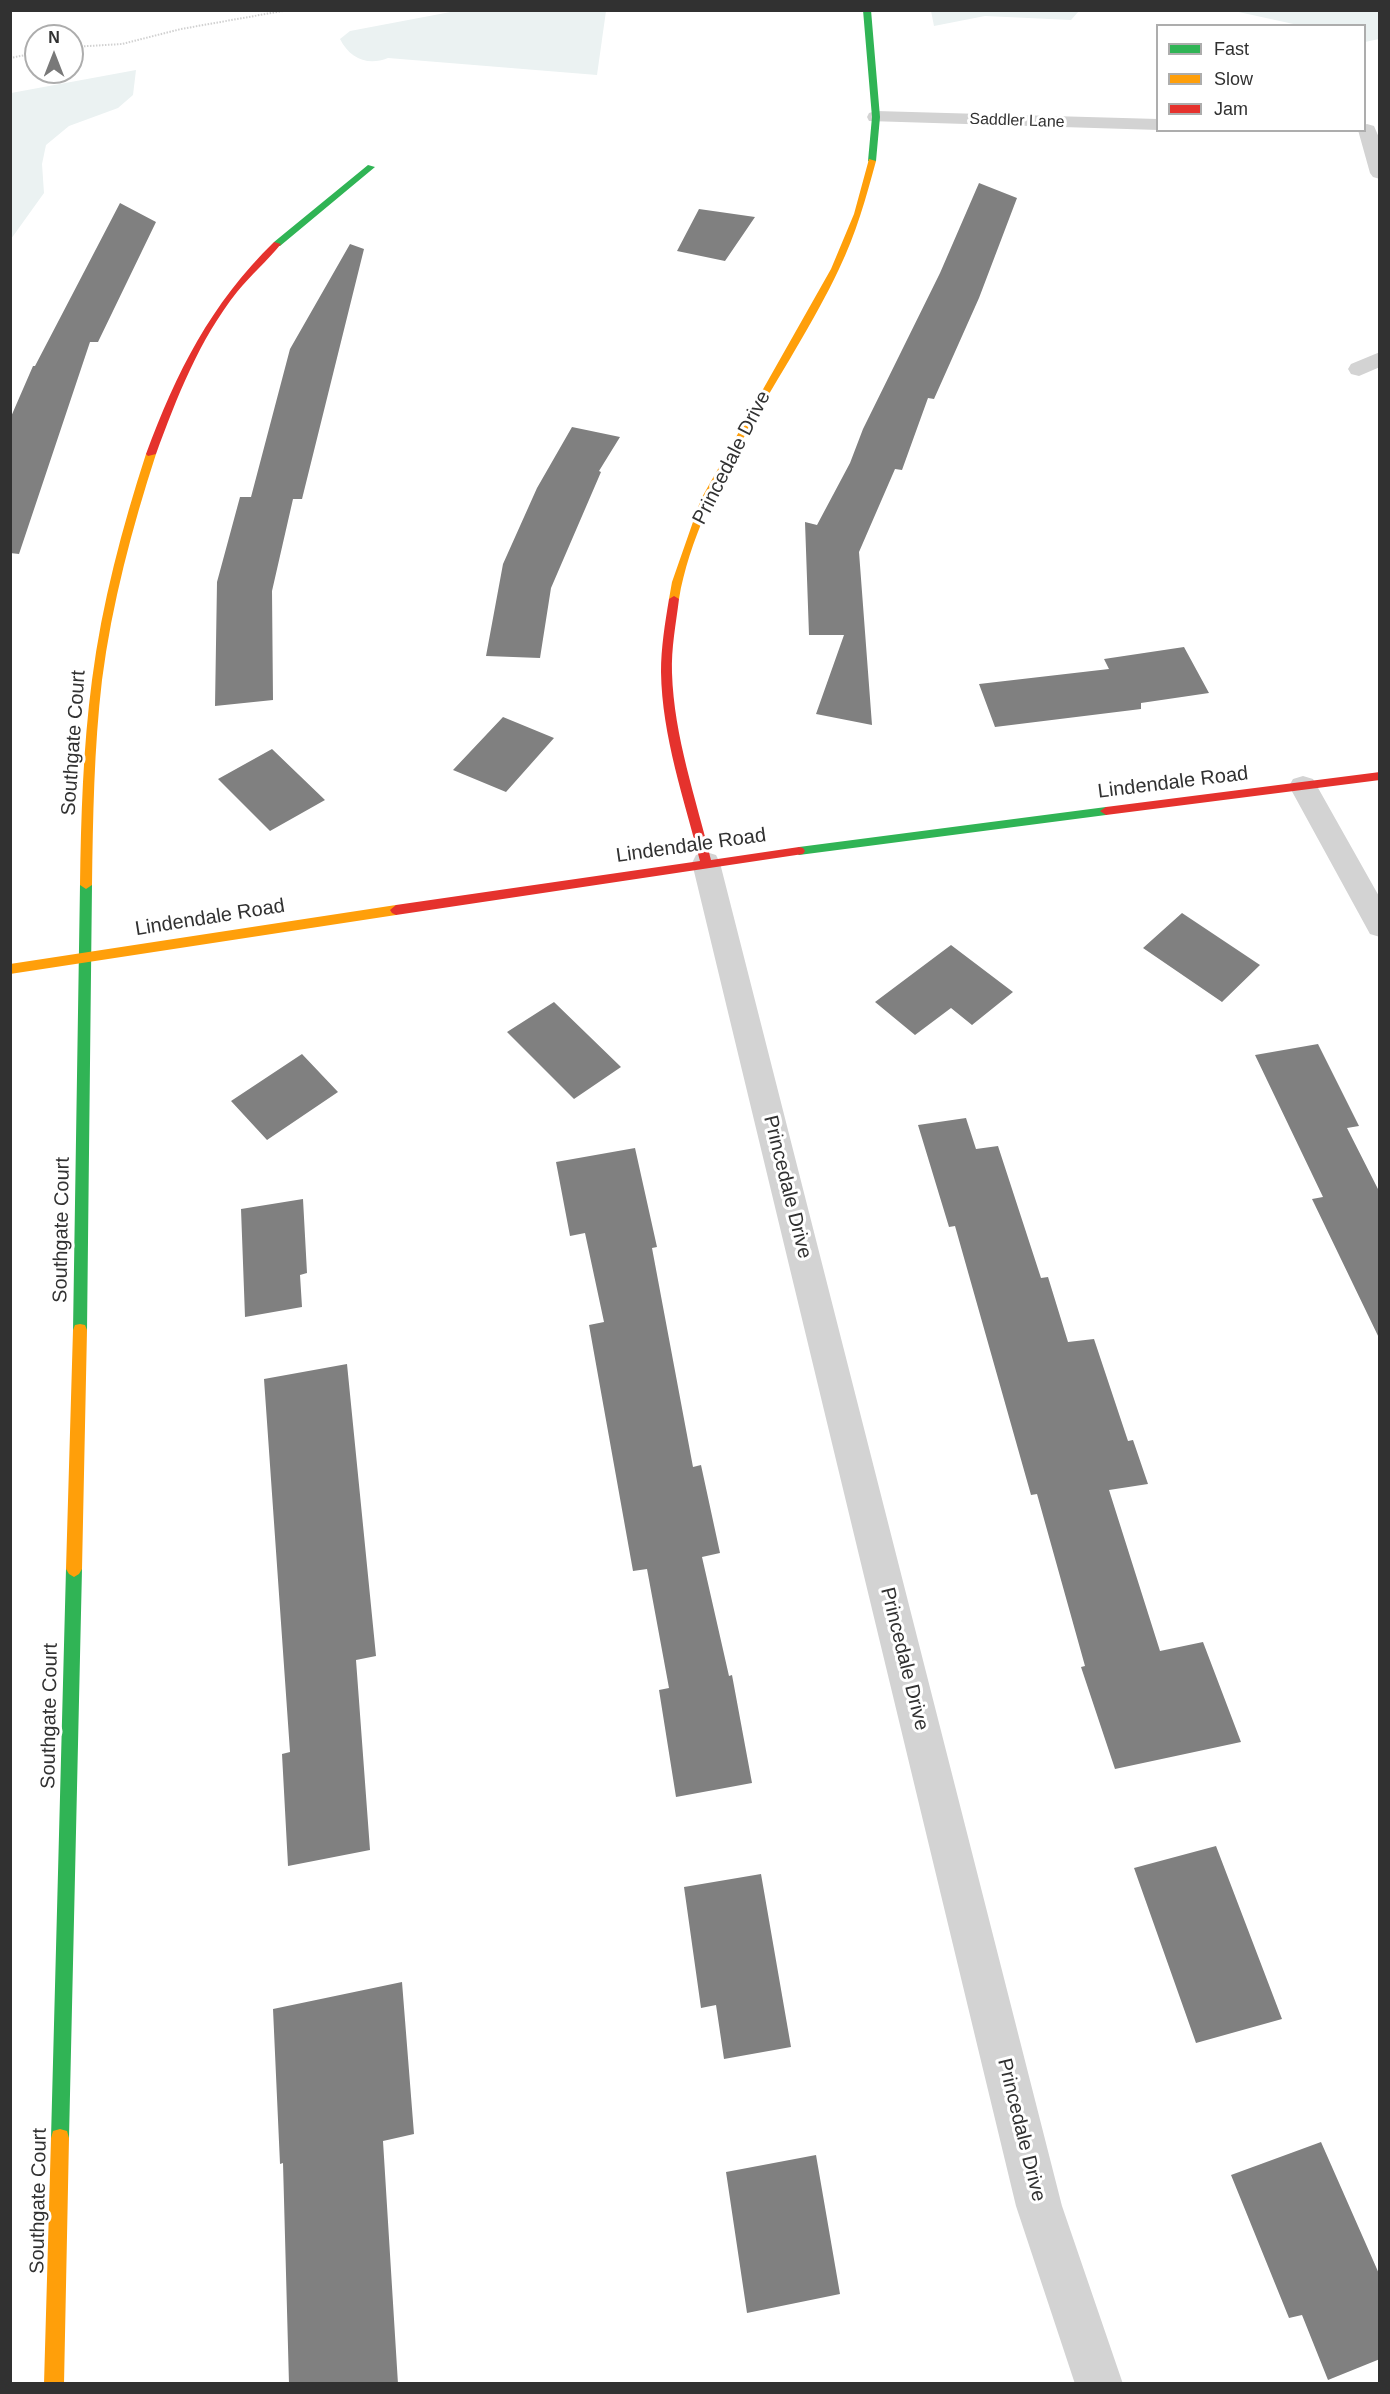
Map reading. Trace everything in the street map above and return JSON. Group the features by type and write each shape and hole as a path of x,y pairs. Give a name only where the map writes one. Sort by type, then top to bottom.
{"street":[{"name":"Princedale Drive","path":"867,10 876,117 872,161 858,214 839,260 706,499 677,582 667,642 667,681 672,723 706,863 1040,2206 1099,2384"},
{"name":"Saddler Lane","path":"876,117 1156,125"},
{"path":"1370,130 1380,173"},
{"name":"Southgate Court","path":"54,2384 83,1172 88,805 98,679 113,591 154,447 191,355 218,309 252,266 284,235 371,167"},
{"path":"1359,369 1380,358"},
{"name":"Lindendale Road","path":"10,969 706,863 1380,776"},
{"path":"1304,786 1380,926"}],"path":[{"path":"84,46 122,44 181,29 288,10"}],"shaded area":[{"path":"461,10 606,11 597,75 388,58 367,61 349,52 340,39 350,31"},
{"path":"931,10 1079,11 1071,20 985,16 934,26"},
{"path":"1234,11 1379,11 1379,39 1366,42 1366,24 1293,24"},
{"path":"136,70 133,95 118,108 69,126 46,145 42,164 44,193 11,239 11,93 60,84 84,84 84,80"}],"building":[{"path":"979,183 1017,198 979,298 934,399 928,398 902,470 895,469 859,552 872,725 816,714 844,635 809,635 805,522 817,525 850,463 863,429 940,273"},
{"path":"120,203 156,222 98,342 90,342 19,554 10,553 10,419 33,366"},
{"path":"699,209 755,217 725,261 677,251"},
{"path":"350,244 364,249 302,499 293,499 272,591 273,700 215,706 217,582 240,497 251,497 290,349"},
{"path":"572,427 620,437 599,471 601,472 551,588 540,658 486,656 503,564 537,488"},
{"path":"1184,647 1209,693 1141,703 1141,709 995,727 979,684 1109,669 1104,659"},
{"path":"503,717 554,738 506,792 453,770"},
{"path":"272,749 325,800 270,831 218,779"},
{"path":"1182,913 1260,965 1222,1002 1143,948"},
{"path":"951,945 1013,992 972,1025 951,1008 915,1035 875,1002"},
{"path":"554,1002 621,1067 574,1099 507,1032"},
{"path":"1318,1044 1359,1126 1347,1128 1380,1193 1380,1340 1312,1199 1323,1197 1255,1055"},
{"path":"302,1054 338,1092 267,1140 231,1101"},
{"path":"966,1118 976,1149 998,1146 1041,1278 1048,1277 1068,1342 1094,1339 1128,1441 1133,1440 1148,1484 1109,1490 1160,1651 1203,1642 1241,1742 1115,1769 1081,1667 1085,1666 1037,1494 1031,1495 955,1226 949,1227 918,1125"},
{"path":"635,1148 657,1247 652,1248 693,1467 701,1465 720,1553 702,1557 729,1676 732,1675 752,1783 676,1797 659,1690 669,1688 647,1569 633,1571 589,1325 604,1322 585,1233 570,1236 556,1162"},
{"path":"303,1199 307,1273 300,1275 302,1307 245,1317 241,1209"},
{"path":"347,1364 376,1656 356,1660 370,1850 288,1866 282,1754 290,1752 264,1379"},
{"path":"1216,1846 1282,2019 1196,2043 1134,1868"},
{"path":"761,1874 791,2047 724,2059 716,2005 701,2008 684,1887"},
{"path":"402,1982 414,2134 383,2141 398,2384 289,2384 283,2163 280,2164 273,2009"},
{"path":"1321,2142 1380,2276 1380,2359 1328,2380 1302,2315 1289,2318 1231,2175"},
{"path":"816,2155 840,2294 747,2313 726,2172"}],"traffic: fast":[{"path":"867,10 876,117 872,161"},
{"path":"277,244 371,167"},
{"path":"799,851 1106,811"},
{"path":"80,1330 86,885"},
{"path":"60,2138 74,1569"}],"traffic: slow":[{"path":"674,599 677,582 706,499 835,269 858,214 872,161"},
{"path":"86,885 90,757 101,651 118,565 151,454"},
{"path":"10,969 396,910"},
{"path":"74,1569 80,1330"},
{"path":"54,2384 60,2138"}],"traffic: jam":[{"path":"151,454 186,367 201,340 234,290 277,244"},
{"path":"674,599 667,661 669,705 677,751 706,863"},
{"path":"1106,811 1380,776"},
{"path":"396,910 799,851"}]}
